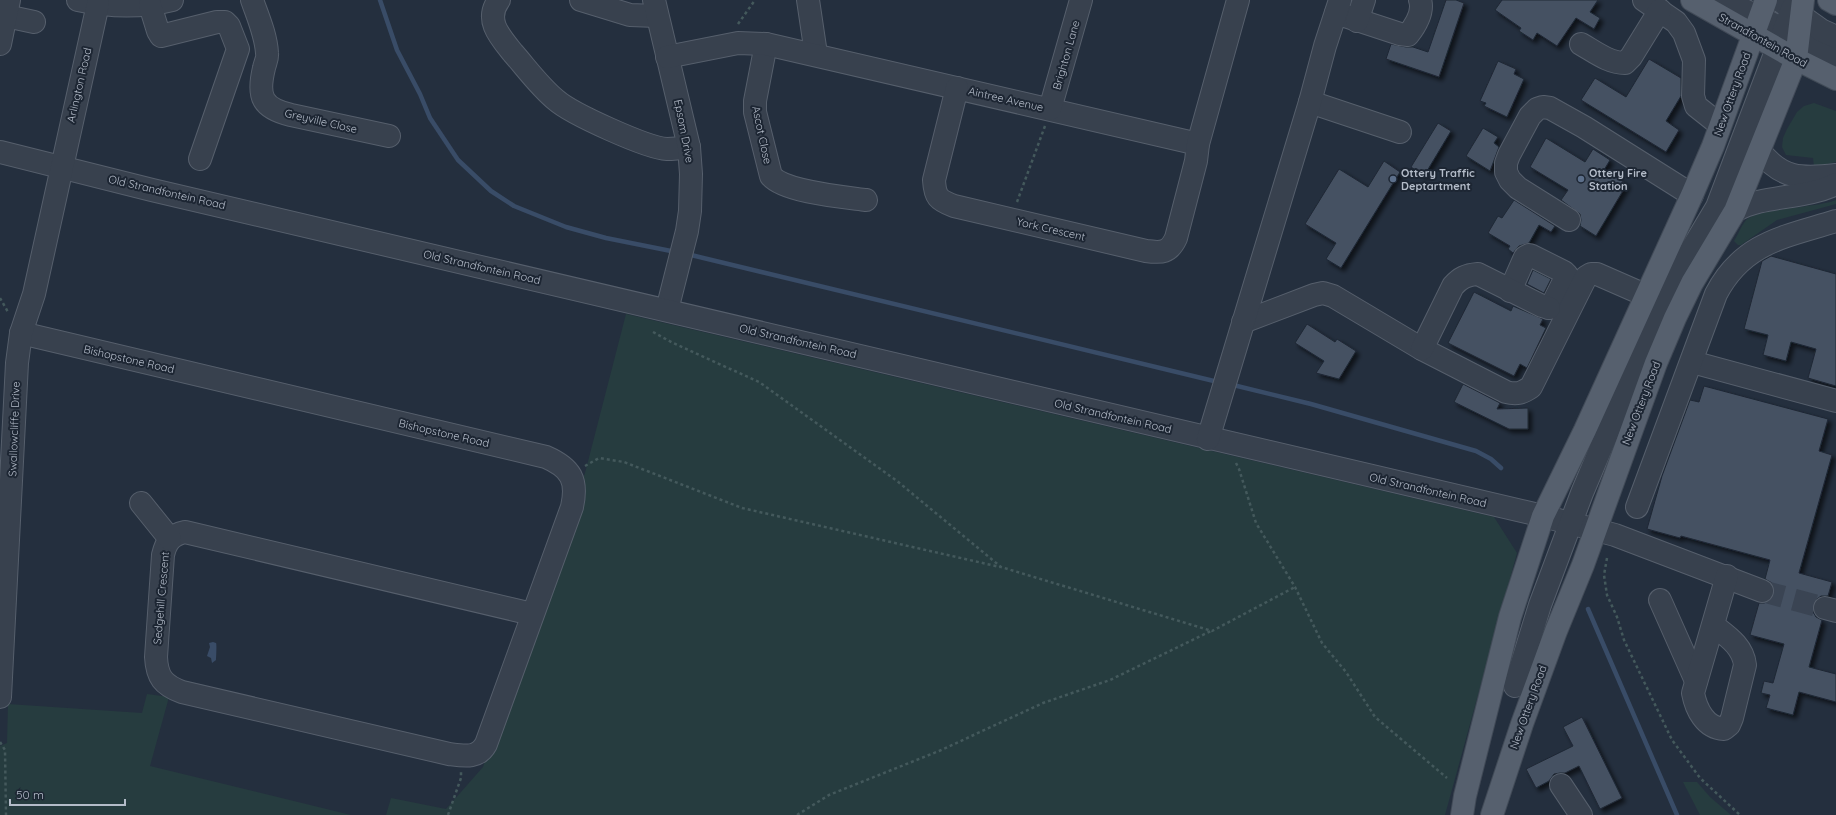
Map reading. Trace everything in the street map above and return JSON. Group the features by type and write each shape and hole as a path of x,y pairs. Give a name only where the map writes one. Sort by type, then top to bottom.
{"main road":[{"name":"Strandfontein Road","path":"1692,0 1760,18 1787,38"},
{"path":"1829,0 1836,4"},
{"name":"New Ottery Road","path":"1492,815 1556,631 1595,530 1622,453 1675,318 1692,282 1734,212 1796,59 1787,38 1794,6"},
{"name":"New Ottery Road","path":"1462,815 1465,796 1506,632 1543,516 1585,430 1645,295 1692,195 1760,18"},
{"name":"Strandfontein Road","path":"1796,59 1836,79"},
{"path":"1500,789 1502,802 1508,815"}],"street":[{"path":"88,2 138,6 172,0"},
{"name":"Greyville Close","path":"252,0 263,32 268,55 260,86 263,98 269,107 284,113 389,136"},
{"path":"499,0 494,9 492,19 501,39 544,89 557,101 574,111 639,141 667,149 689,147"},
{"path":"581,0 630,16 655,8"},
{"path":"808,0 816,54"},
{"name":"Brighton Lane","path":"1050,109 1081,0"},
{"path":"1198,144 1238,0"},
{"path":"1357,21 1364,0"},
{"path":"1208,439 1338,6 1357,21 1408,35 1418,20 1422,5 1420,0"},
{"path":"1724,0 1760,18"},
{"name":"Arlington Road","path":"62,167 71,121 88,2"},
{"path":"150,5 161,36 217,22 225,22 229,26 238,47 238,52 228,83 200,159"},
{"path":"1582,44 1609,60 1618,63 1625,63 1631,57 1652,5 1676,22 1690,45 1694,60 1693,96 1696,106 1720,125"},
{"path":"1794,6 1821,30 1836,38"},
{"path":"0,44 8,8 34,22"},
{"name":"Epsom Drive","path":"655,8 689,147 692,194 687,231 667,310"},
{"path":"1515,686 1540,605 1570,523 1668,290 1716,207 1787,38 1836,55"},
{"name":"Aintree Avenue","path":"667,57 726,45 749,42 766,44 816,54 1198,144"},
{"name":"Ascot Close","path":"766,44 755,101 755,112 771,176 785,186 835,196 866,200"},
{"name":"York Crescent","path":"957,88 934,180 934,192 940,201 954,206 1011,220 1146,251 1158,253 1166,251 1172,246 1176,238 1196,161 1198,144"},
{"path":"1310,102 1400,132"},
{"path":"1569,220 1518,188 1510,180 1506,172 1506,162 1509,155 1530,116 1537,109 1543,107 1550,108 1584,127 1692,195"},
{"path":"1759,150 1769,162 1780,171 1791,175 1804,178 1836,175"},
{"name":"Old Strandfontein Road","path":"0,152 152,190 667,310 1208,439 1543,516 1615,535 1727,576 1762,591"},
{"name":"Swallowcliffe Drive","path":"0,697 6,486 17,363 21,334 34,294 62,167"},
{"path":"1734,212 1752,203 1805,194 1836,184"},
{"path":"1637,507 1716,294 1723,280 1736,265 1769,242 1836,222"},
{"path":"1510,291 1525,257 1529,255 1564,272 1567,275 1552,306 1556,315"},
{"path":"1422,349 1453,286 1460,278 1469,275 1478,274 1556,315"},
{"path":"1244,322 1314,295 1323,293 1333,296 1422,349 1506,392 1515,395 1522,393 1531,387 1556,315 1586,277 1591,274 1597,274 1645,295"},
{"name":"Bishopstone Road","path":"21,334 546,457 560,463 571,475"},
{"path":"1692,362 1836,401"},
{"path":"469,755 483,750 486,744 572,507 575,495 571,475"},
{"path":"141,503 170,539"},
{"name":"Sedgehill Crescent","path":"469,755 182,692 166,684 157,670 156,657 163,555 165,546 176,534 185,532 532,614"},
{"path":"1713,625 1733,641 1744,656 1745,665 1728,726 1724,728 1711,725 1702,717 1695,702 1693,693 1727,576"},
{"path":"1660,600 1696,681"},
{"path":"1561,785 1581,815"}],"path":[{"path":"726,45 730,36 755,0"},
{"path":"1011,220 1044,132 1050,109"},
{"path":"653,332 673,343 759,382 897,481 1001,567"},
{"path":"571,475 599,458 624,462 742,508 1001,567 1212,631"},
{"path":"1235,462 1239,469 1256,523 1295,587 1322,643 1346,672 1375,717 1447,778"},
{"path":"1607,554 1604,575 1607,595 1617,617 1624,640 1672,740 1700,778 1740,815"},
{"path":"797,815 829,795 939,751 1043,703 1110,680 1212,631 1295,587"},
{"path":"0,742 5,750 6,815"},
{"path":"448,815 469,755"}],"green space":[{"path":"1814,103 1836,111 1836,162 1814,167 1813,158 1786,155 1782,147 1783,138 1797,112 1804,106"},
{"path":"1836,200 1836,204 1777,220 1741,245 1738,245 1734,241 1744,222 1753,216 1762,213 1827,203"},
{"path":"626,314 1494,517 1517,553 1445,815 386,815 391,798 446,809 483,767 585,473"},
{"path":"147,694 169,697 150,766 351,815 0,815 0,746 7,743 8,704 142,713"},
{"path":"1683,782 1697,782 1710,797 1731,815 1700,815"}],"water":[{"path":"209,643 216,643 216,660 212,663 211,658 207,656 210,647"}],"building":[{"path":"1446,0 1456,0 1464,3 1439,77 1386,59 1391,44 1413,47 1428,52"},
{"path":"1502,0 1598,0 1590,12 1600,18 1594,29 1576,18 1557,46 1537,33 1533,40 1519,31 1521,28 1495,10"},
{"path":"1649,59 1681,78 1681,96 1666,121 1679,130 1666,152 1581,100 1595,78 1626,97"},
{"path":"1498,61 1516,69 1514,74 1524,79 1507,117 1484,106 1486,103 1480,101"},
{"path":"1438,123 1451,131 1424,176 1411,167"},
{"path":"1483,128 1498,137 1494,143 1499,147 1490,171 1466,156"},
{"path":"1546,138 1585,162 1593,149 1610,160 1604,170 1627,184 1596,236 1580,226 1580,214 1561,200 1568,190 1530,167"},
{"path":"1384,161 1400,172 1341,268 1326,259 1336,243 1305,224 1339,169 1368,187"},
{"path":"1514,200 1555,226 1551,232 1539,225 1529,243 1519,246 1513,253 1508,249 1510,246 1488,233 1498,216 1502,218"},
{"path":"1771,256 1836,274 1836,386 1808,378 1816,349 1791,342 1786,361 1763,355 1768,335 1744,329 1762,261"},
{"path":"1533,270 1551,279 1544,293 1527,284"},
{"path":"1474,292 1511,311 1513,306 1543,319 1540,325 1546,328 1527,368 1520,364 1514,376 1448,343"},
{"path":"1307,324 1335,342 1337,339 1356,351 1339,379 1316,373 1324,361 1295,343"},
{"path":"1463,384 1500,403 1497,409 1528,408 1528,429 1509,429 1454,402"},
{"path":"1704,386 1828,419 1819,451 1832,455 1799,573 1832,582 1828,596 1821,596 1813,604 1813,612 1816,617 1822,620 1809,667 1836,674 1836,702 1799,692 1793,715 1766,708 1770,695 1761,693 1764,681 1773,683 1784,644 1750,635 1759,603 1770,601 1774,595 1772,583 1765,579 1770,560 1681,536 1680,538 1647,529 1662,476 1690,400 1699,402"},
{"path":"1582,717 1622,798 1600,809 1579,766 1565,773 1554,774 1549,781 1536,788 1526,769 1573,746 1563,727"}],"waterway":[{"path":"380,0 397,50 420,94 430,118 458,160 491,191 514,206 566,227 606,238 676,252"},
{"path":"687,254 1218,382"},
{"path":"1229,384 1311,404 1476,451 1491,459 1501,468"},
{"path":"1588,609 1677,815"}],"tunnel":[{"path":"1762,591 1825,608"}],"place":[{"name":"Ottery Traffic Deptartment","path":"1393,179"},
{"name":"Ottery Fire Station","path":"1581,179"}]}
